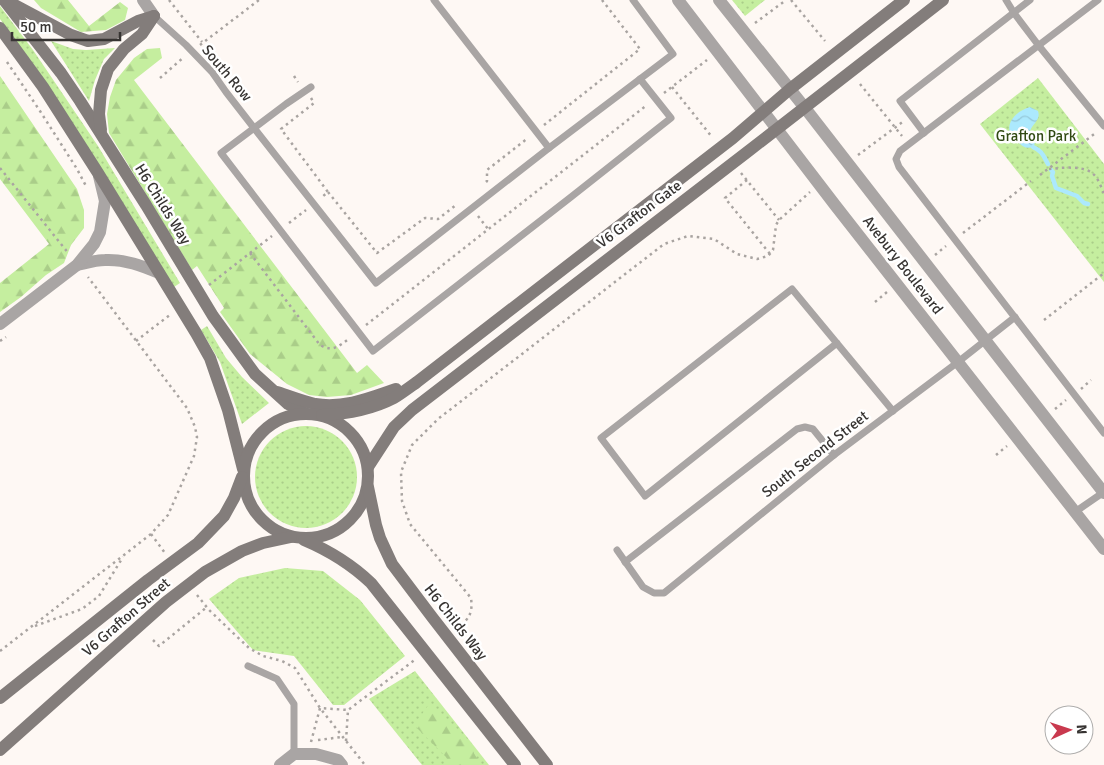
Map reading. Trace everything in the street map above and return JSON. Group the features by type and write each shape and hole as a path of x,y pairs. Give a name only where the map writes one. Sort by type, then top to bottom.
{"street":[{"path":"5,0 71,35 88,41 104,39 138,21 154,16"},
{"name":"H6 Childs Way","path":"5,0 61,72 146,205 213,316 255,374 288,404 305,413"},
{"path":"143,0 154,16"},
{"name":"Avebury Boulevard","path":"678,0 778,129 814,183 835,205 1104,549"},
{"name":"Avebury Boulevard","path":"719,0 1104,492"},
{"name":"V6 Grafton Gate","path":"322,415 346,414 368,409 395,398 733,138 790,89 904,0"},
{"name":"V6 Grafton Gate","path":"368,468 394,427 412,410 943,0"},
{"path":"103,138 99,114 101,90 108,69 124,48 142,34 154,16"},
{"path":"0,28 43,87 98,173 210,358 225,401 243,471 245,490 251,506 261,520 275,530 325,549 338,556 363,575 376,588 515,765"},
{"path":"0,324 94,244 100,232 104,201 98,173"},
{"path":"74,260 120,260 135,263 159,273"},
{"path":"274,391 316,404 335,405 350,403 417,382"},
{"path":"243,471 248,451 257,436 271,423 287,416 305,413 322,415 339,422 353,434 363,450 368,468 368,485 362,503 351,519 336,531 318,537 295,538"},
{"name":"V6 Grafton Street","path":"0,698 148,580 198,543 224,516 234,498 243,471"},
{"name":"H6 Childs Way","path":"368,485 376,525 384,549 392,564 547,765"},
{"name":"V6 Grafton Street","path":"0,750 166,602 204,572 242,551 264,544 295,538"},
{"path":"280,765 294,754 316,754 338,760 342,765"}],"lane":[{"path":"434,0 549,148 673,54 633,0"},
{"path":"924,133 900,101 1030,0"},
{"path":"1098,0 900,151 896,159 899,167 1104,433"},
{"path":"1005,1 1101,128"},
{"name":"South Row","path":"154,16 212,72 376,283 549,148"},
{"path":"311,87 221,153 373,351 671,118 640,79"},
{"path":"837,343 645,496 601,438 792,289 837,343 893,411"},
{"name":"South Second Street","path":"625,562 643,587 654,593 664,593 834,455 1015,317"},
{"path":"617,550 625,562 797,429 805,426 813,429 834,455"},
{"path":"1075,512 1104,492"},
{"path":"248,666 277,679 294,704 294,754"}],"path":[{"path":"170,0 202,43"},
{"path":"160,78 259,0"},
{"path":"480,187 487,181 487,170 640,49 602,0"},
{"path":"749,28 786,0"},
{"path":"791,0 825,41"},
{"path":"205,288 250,253 320,345 326,349 338,347 712,57"},
{"path":"4,59 78,169 89,191"},
{"path":"860,84 909,146"},
{"path":"858,155 911,116"},
{"path":"1040,175 1101,128"},
{"path":"0,168 93,283 187,408 197,437 194,456 168,515 150,534 123,556 0,651"},
{"path":"1048,169 1081,169 1092,172 1104,194"},
{"path":"747,180 724,198 770,254"},
{"path":"450,633 470,616 472,610 470,598 410,524 402,501 401,472 412,445 438,419 664,244 688,236 714,239 737,254 757,259 768,256 773,250 776,225 779,220 814,183"},
{"path":"328,192 377,253 425,218 438,219 458,204"},
{"path":"74,260 75,250"},
{"path":"1044,320 1104,273"},
{"path":"136,341 174,312"},
{"path":"150,534 168,556"},
{"path":"32,627 82,609 99,596 123,556"},
{"path":"196,593 207,607 249,648 263,656 282,661 295,668 320,708 364,765"},
{"path":"153,640 159,646 207,607"},
{"path":"320,708 348,710 419,657"},
{"path":"316,754 311,742 320,708"},
{"path":"346,741 348,710"},
{"path":"311,742 342,736"}],"green space":[{"path":"34,0 68,0 89,26 120,2 128,8 125,20 106,30 81,32 41,8"},
{"path":"732,0 765,0 745,16"},
{"path":"0,6 33,50 98,146 180,283 174,287 30,60 0,19"},
{"path":"51,41 73,49 115,48 104,59 89,101"},
{"path":"160,48 162,58 134,80 357,373 367,365 384,383 351,395 327,397 309,395 287,384 250,354 220,312 224,308 197,266 192,270 109,133 107,114 116,80 134,58 147,49"},
{"path":"0,76 77,189 84,210 84,228 71,245 64,263 0,312 0,283 49,244 0,179"},
{"name":"Grafton Park","path":"1038,78 1104,164 1104,282 980,124"},
{"path":"207,326 226,358 242,377 269,403 242,424 220,362 201,330"},
{"path":"306,426 326,430 342,441 353,457 357,477 353,497 342,513 326,524 306,528 286,524 270,513 259,497 255,477 259,457 270,441 286,430"},
{"path":"285,568 323,571 360,600 405,656 344,705 333,705 294,656 253,650 209,599 239,578"},
{"path":"415,671 489,765 422,765 369,699"},
{"path":"430,703 463,735 481,765 449,765 447,758 414,725"}],"water":[{"path":"1030,107 1038,111 1039,114 1030,131 1035,143 1033,147 1028,148 1012,137 1009,127 1017,114"}],"waterway":[{"path":"1033,147 1040,152 1048,164"},
{"path":"1051,170 1056,188 1077,196 1084,203 1088,204"}]}
